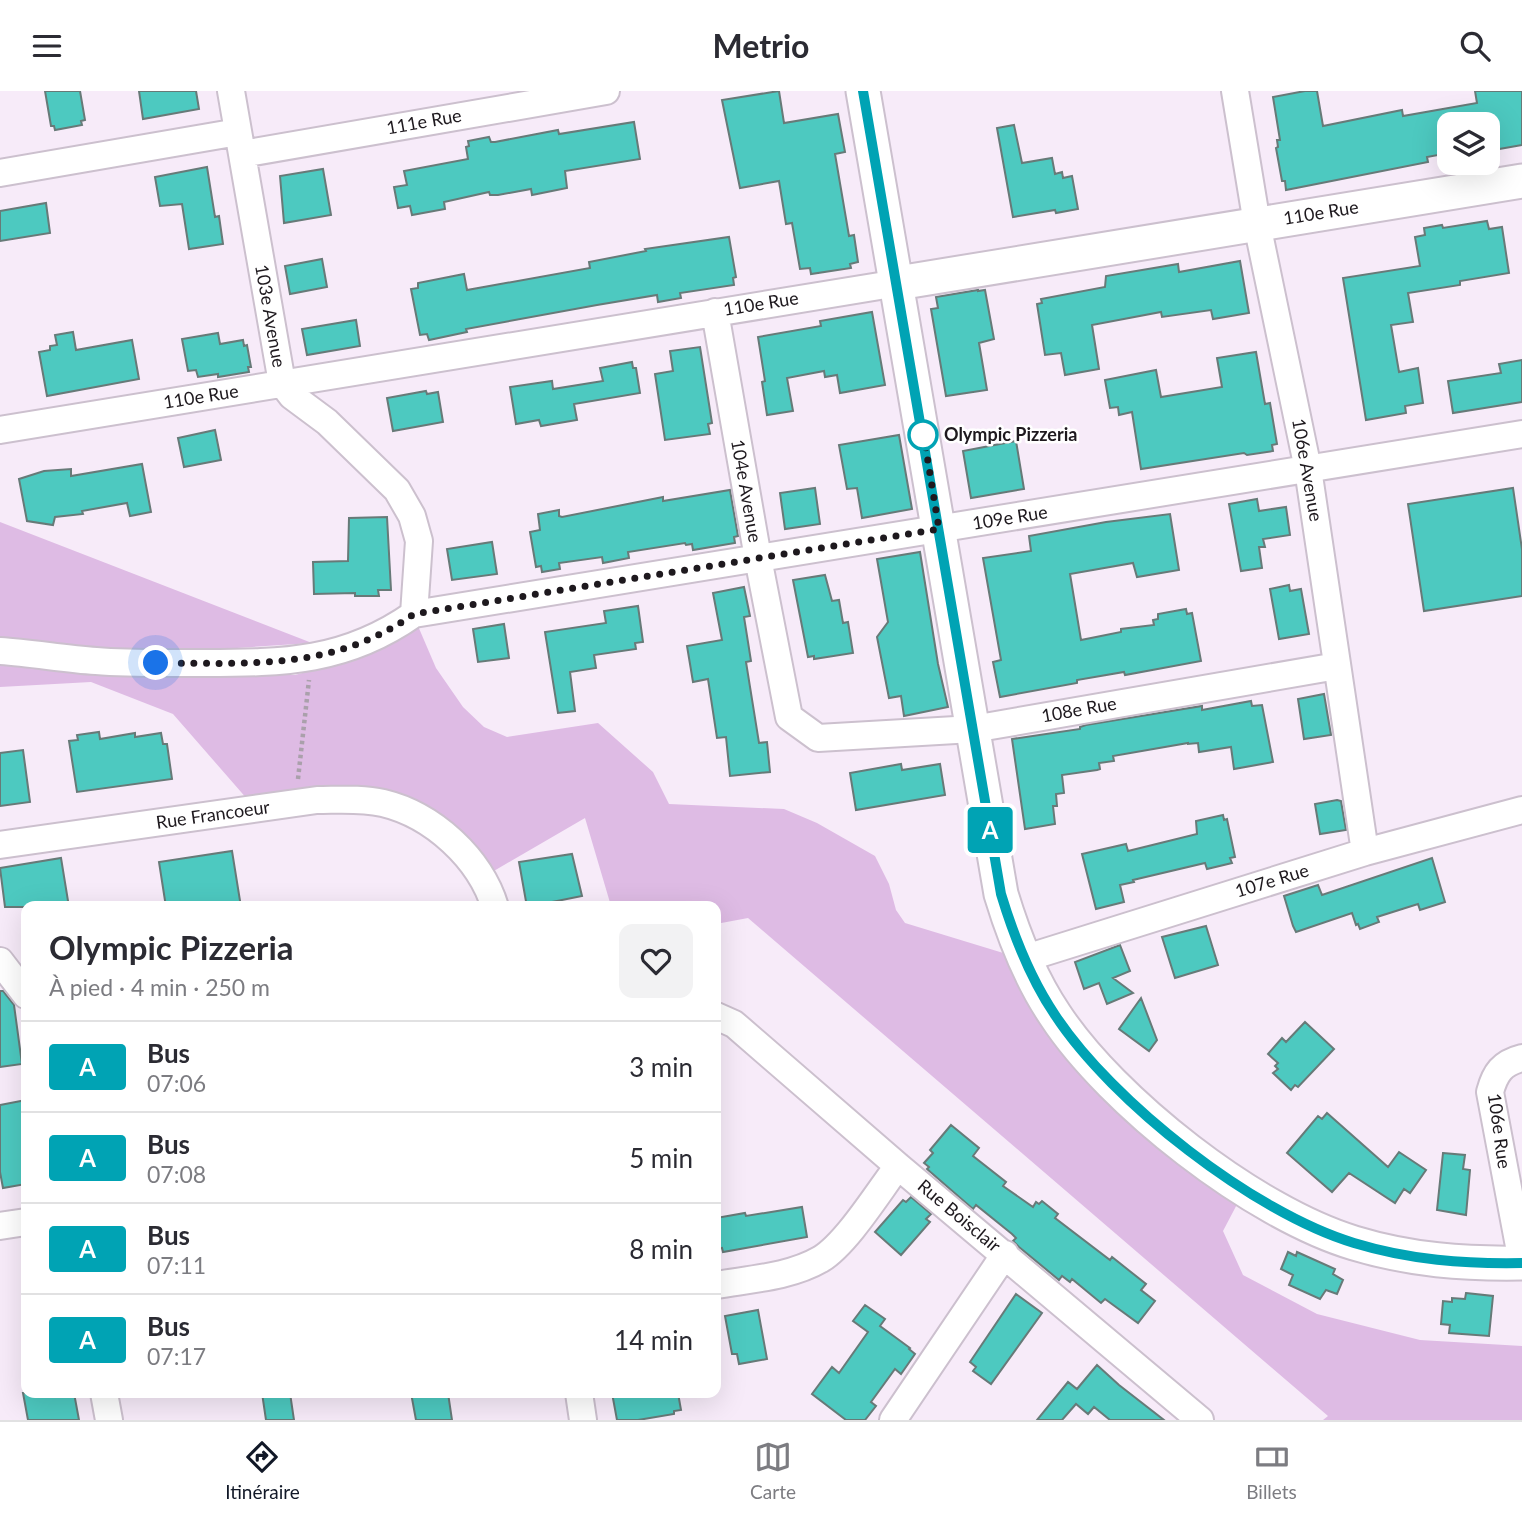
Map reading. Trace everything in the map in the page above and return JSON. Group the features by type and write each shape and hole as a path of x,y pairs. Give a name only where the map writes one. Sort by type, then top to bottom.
{"street":[{"name":"103e Avenue","path":"231,91 282,383 292,396 327,422 397,490 412,516 419,541 414,614"},
{"name":"111e Rue","path":"0,173 240,143 606,91"},
{"path":"863,91 1001,894 1024,959 1055,1017 1097,1067 1172,1136 1244,1191 1320,1229 1374,1248 1453,1263 1522,1262"},
{"name":"106e Avenue","path":"1234,91 1257,224 1308,469 1365,852"},
{"name":"110e Rue","path":"0,430 1522,181"},
{"name":"104e Avenue","path":"715,312 789,717 818,738"},
{"name":"109e Rue","path":"414,614 1522,435"},
{"path":"0,651 97,661 274,662 311,658 360,644 389,631 414,614"},
{"name":"108e Rue","path":"818,738 973,729 1338,666"},
{"name":"Rue Francoeur","path":"0,845 296,803 346,799 383,803 424,821 456,845 478,868 493,901"},
{"name":"107e Rue","path":"1024,959 1365,852 1522,810"},
{"path":"0,961 21,988"},
{"name":"Rue Boisclair","path":"721,1018 734,1024 1200,1420"},
{"name":"106e Rue","path":"1522,1058 1508,1061 1495,1075 1490,1092 1522,1262"},
{"path":"721,1284 799,1269 824,1258 842,1240 898,1166"},
{"path":"0,1226 21,1223"},
{"path":"893,1420 1004,1254"},
{"path":"106,1398 109,1420"},
{"path":"580,1398 583,1420"}],"path":[{"path":"296,803 311,658"}],"shaded area":[{"path":"0,522 312,643 103,653 0,645"},
{"path":"418,626 436,668 463,707 484,727 507,737 598,723 653,772 669,804 784,809 817,823 875,856 889,884 896,910 905,923 1023,959 1038,988 1244,1191 1223,1231 1243,1275 1317,1314 1420,1340 1522,1346 1522,1420 1323,1420 1328,1416 748,918 721,923 721,901 610,901 585,818 487,875 414,810 248,800 173,714 91,682 0,687 0,658 225,675 295,675 364,656"}],"building":[{"path":"45,91 80,91 85,120 81,121 82,125 55,130 54,126 51,126"},
{"path":"139,91 196,91 199,109 143,119"},
{"path":"779,91 784,123 838,114 845,152 835,154 849,236 854,235 858,262 850,264 851,268 811,274 810,268 800,269 792,223 786,224 779,181 740,188 722,100"},
{"path":"1317,91 1323,126 1402,110 1403,116 1477,103 1475,91 1522,91 1522,145 1500,149 1500,112 1437,112 1437,155 1427,157 1428,162 1286,190 1276,148 1277,140 1280,140 1273,97"},
{"path":"634,122 640,159 565,171 567,188 532,195 531,189 498,195 490,195 489,192 444,202 445,209 412,215 410,206 398,208 394,187 407,185 404,171 468,159 468,141 489,137 491,142 495,142 558,130 559,134"},
{"path":"1014,125 1022,163 1052,158 1055,174 1062,172 1063,178 1072,176 1078,209 1013,217 997,128"},
{"path":"207,167 215,217 219,216 223,244 189,249 182,204 160,206 155,177"},
{"path":"323,169 331,215 284,223 280,176"},
{"path":"46,203 50,233 0,241 0,211"},
{"path":"1487,221 1489,229 1502,227 1509,273 1460,281 1460,285 1408,293 1413,322 1391,325 1399,372 1418,368 1423,403 1405,406 1406,413 1366,420 1343,278 1420,266 1415,237 1425,235 1424,228"},
{"path":"729,237 736,277 733,278 734,285 680,293 681,298 658,302 657,295 597,305 466,329 467,332 429,340 427,334 420,335 411,289 418,288 418,283 464,274 467,290 590,268 589,262 646,251 645,249"},
{"path":"322,259 327,287 290,294 285,266"},
{"path":"1240,261 1249,313 1213,319 1211,310 1162,317 1161,312 1092,325 1099,369 1065,375 1061,353 1045,355 1037,304 1042,303 1041,299 1105,287 1106,276 1178,264 1179,272"},
{"path":"985,290 994,339 979,343 987,390 946,396 931,309 938,308 936,297"},
{"path":"872,312 885,385 840,393 837,375 825,377 824,371 787,378 793,411 767,415 758,337 821,326 820,321"},
{"path":"356,320 360,346 307,355 302,329"},
{"path":"73,332 76,350 132,340 139,379 47,396 39,352 50,350 50,346 57,345 55,335"},
{"path":"218,333 220,344 243,340 244,346 247,345 251,367 248,367 249,372 198,377 196,370 188,371 182,339"},
{"path":"700,347 712,423 708,424 710,434 665,440 655,374 673,371 670,351"},
{"path":"1256,352 1265,404 1270,403 1277,444 1272,445 1273,451 1141,469 1132,412 1119,415 1118,407 1110,408 1105,380 1156,370 1161,397 1222,387 1217,358"},
{"path":"1522,360 1522,402 1453,413 1448,381 1501,373 1499,364"},
{"path":"632,362 633,368 636,368 640,393 574,404 577,420 541,426 539,420 516,424 510,387 552,381 553,389 603,381 600,368"},
{"path":"426,391 427,394 438,392 443,422 393,431 387,398"},
{"path":"215,430 221,460 184,467 178,438"},
{"path":"899,435 912,509 862,518 857,488 847,489 839,445"},
{"path":"1016,441 1024,489 971,498 963,451"},
{"path":"142,464 151,512 130,516 127,503 82,511 83,514 55,517 53,525 27,521 19,479 44,471 71,469 71,476"},
{"path":"815,488 820,524 785,529 780,493"},
{"path":"1513,488 1522,549 1522,596 1424,611 1408,504"},
{"path":"730,490 738,536 734,537 735,543 693,550 692,544 685,543 628,552 629,558 603,563 602,557 559,563 560,569 542,572 541,566 536,567 530,532 540,530 538,514 559,510 559,516 562,517 663,497 663,501"},
{"path":"1257,499 1259,511 1286,507 1290,535 1263,539 1265,547 1259,547 1262,568 1241,571 1229,504"},
{"path":"1170,514 1179,570 1137,577 1133,563 1070,574 1081,640 1121,632 1121,629 1154,625 1153,620 1158,619 1158,614 1186,609 1187,614 1192,613 1201,661 1125,675 1124,672 1077,680 1077,683 1000,697 993,662 1001,660 983,558 1031,551 1029,536"},
{"path":"387,517 391,590 378,590 379,596 355,596 355,593 314,594 313,562 348,561 349,518"},
{"path":"492,542 497,574 452,580 447,549"},
{"path":"920,552 938,664 948,707 904,716 901,696 889,698 877,637 888,622 877,559"},
{"path":"825,575 832,601 839,600 843,623 848,622 853,653 814,659 814,656 808,657 793,580"},
{"path":"1289,585 1290,591 1301,589 1309,634 1279,639 1270,589"},
{"path":"744,587 750,616 744,617 751,661 746,662 759,743 767,742 770,772 730,776 726,737 717,738 708,679 693,682 687,646 722,640 713,593"},
{"path":"638,606 643,642 635,643 636,649 594,655 596,668 570,672 575,711 558,713 545,632 606,623 604,611"},
{"path":"504,624 509,658 478,662 473,629"},
{"path":"1324,694 1331,735 1304,739 1298,699"},
{"path":"1251,701 1252,706 1262,705 1273,762 1234,769 1231,747 1199,752 1198,743 1113,756 1114,761 1099,763 1100,769 1062,775 1064,793 1056,794 1057,806 1053,806 1055,824 1025,829 1012,739 1202,706 1202,710"},
{"path":"99,732 100,739 135,733 135,737 161,733 163,744 167,744 172,779 77,792 69,741 78,740 77,735"},
{"path":"23,750 30,802 0,806 0,753"},
{"path":"901,764 902,770 940,764 945,795 856,810 850,773"},
{"path":"1341,801 1346,830 1320,834 1315,804"},
{"path":"1223,815 1224,820 1227,819 1235,857 1230,858 1232,863 1207,869 1205,863 1133,880 1134,882 1120,885 1124,902 1096,909 1082,854 1126,844 1128,851 1197,834 1196,821"},
{"path":"232,851 240,901 165,901 159,862"},
{"path":"572,854 582,896 557,901 526,901 519,862"},
{"path":"61,858 68,901 21,901 21,907 5,907 0,868"},
{"path":"1432,858 1445,902 1420,910 1418,904 1377,917 1379,922 1360,929 1352,913 1296,932 1284,896 1318,885 1322,895"},
{"path":"1206,926 1218,965 1175,978 1162,937"},
{"path":"1120,945 1130,971 1113,978 1133,993 1107,1004 1099,983 1084,989 1075,962"},
{"path":"0,991 3,991 14,1005 21,1064 0,1067"},
{"path":"1141,998 1157,1040 1149,1051 1119,1029"},
{"path":"1305,1022 1334,1049 1298,1087 1295,1085 1291,1090 1273,1073 1278,1069 1275,1066 1278,1063 1268,1054 1282,1038 1286,1042"},
{"path":"21,1101 21,1185 3,1188 0,1172 0,1105"},
{"path":"1327,1113 1388,1167 1399,1152 1426,1170 1410,1193 1404,1189 1395,1203 1349,1173 1332,1192 1287,1153 1318,1116 1322,1119"},
{"path":"951,1125 979,1148 973,1156 1006,1182 1003,1186 1033,1207 1036,1202 1039,1204 1042,1201 1058,1214 1055,1218 1146,1284 1141,1290 1155,1301 1138,1323 1105,1299 1101,1303 1072,1279 1070,1282 1062,1276 1059,1280 1019,1247 1013,1241 1016,1238 1012,1234 976,1205 973,1209 927,1169 929,1167 924,1163 933,1153 930,1150"},
{"path":"1443,1153 1465,1155 1463,1169 1470,1170 1466,1215 1437,1210"},
{"path":"911,1197 931,1214 926,1219 930,1222 901,1255 875,1232 903,1200 906,1202"},
{"path":"802,1207 807,1237 723,1252 721,1217 745,1213 746,1216"},
{"path":"1288,1252 1296,1256 1297,1252 1335,1269 1333,1274 1343,1280 1337,1294 1326,1290 1320,1299 1289,1285 1293,1275 1281,1269"},
{"path":"1466,1293 1493,1296 1489,1336 1449,1333 1450,1325 1441,1324 1443,1301 1452,1302 1452,1298 1465,1299"},
{"path":"1016,1294 1042,1313 991,1384 973,1371 976,1367 970,1362"},
{"path":"865,1305 885,1319 880,1326 915,1354 901,1374 895,1369 871,1402 876,1406 865,1420 846,1420 812,1394 832,1367 839,1373 868,1332 853,1321"},
{"path":"758,1310 767,1359 739,1364 737,1354 732,1354 725,1316"},
{"path":"1097,1365 1164,1420 1110,1420 1094,1407 1088,1414 1076,1404 1062,1420 1037,1420 1068,1382 1077,1389"},
{"path":"24,1398 75,1398 79,1420 28,1420"},
{"path":"263,1398 291,1398 294,1420 266,1420"},
{"path":"412,1398 449,1398 452,1420 416,1420"},
{"path":"613,1398 679,1398 681,1410 674,1411 674,1414 638,1420 617,1420"}],"bus line":[{"name":"A","path":"863,91 1001,894 1017,943 1038,988 1055,1017 1121,1091 1193,1153 1244,1191 1320,1229 1352,1242 1386,1251 1453,1263 1522,1263"}],"place":[{"name":"Olympic Pizzeria","path":"923,435"}],"route":[{"path":"156,663 274,662 311,658 360,644 389,631 414,614 939,529 923,431 923,435"}]}
